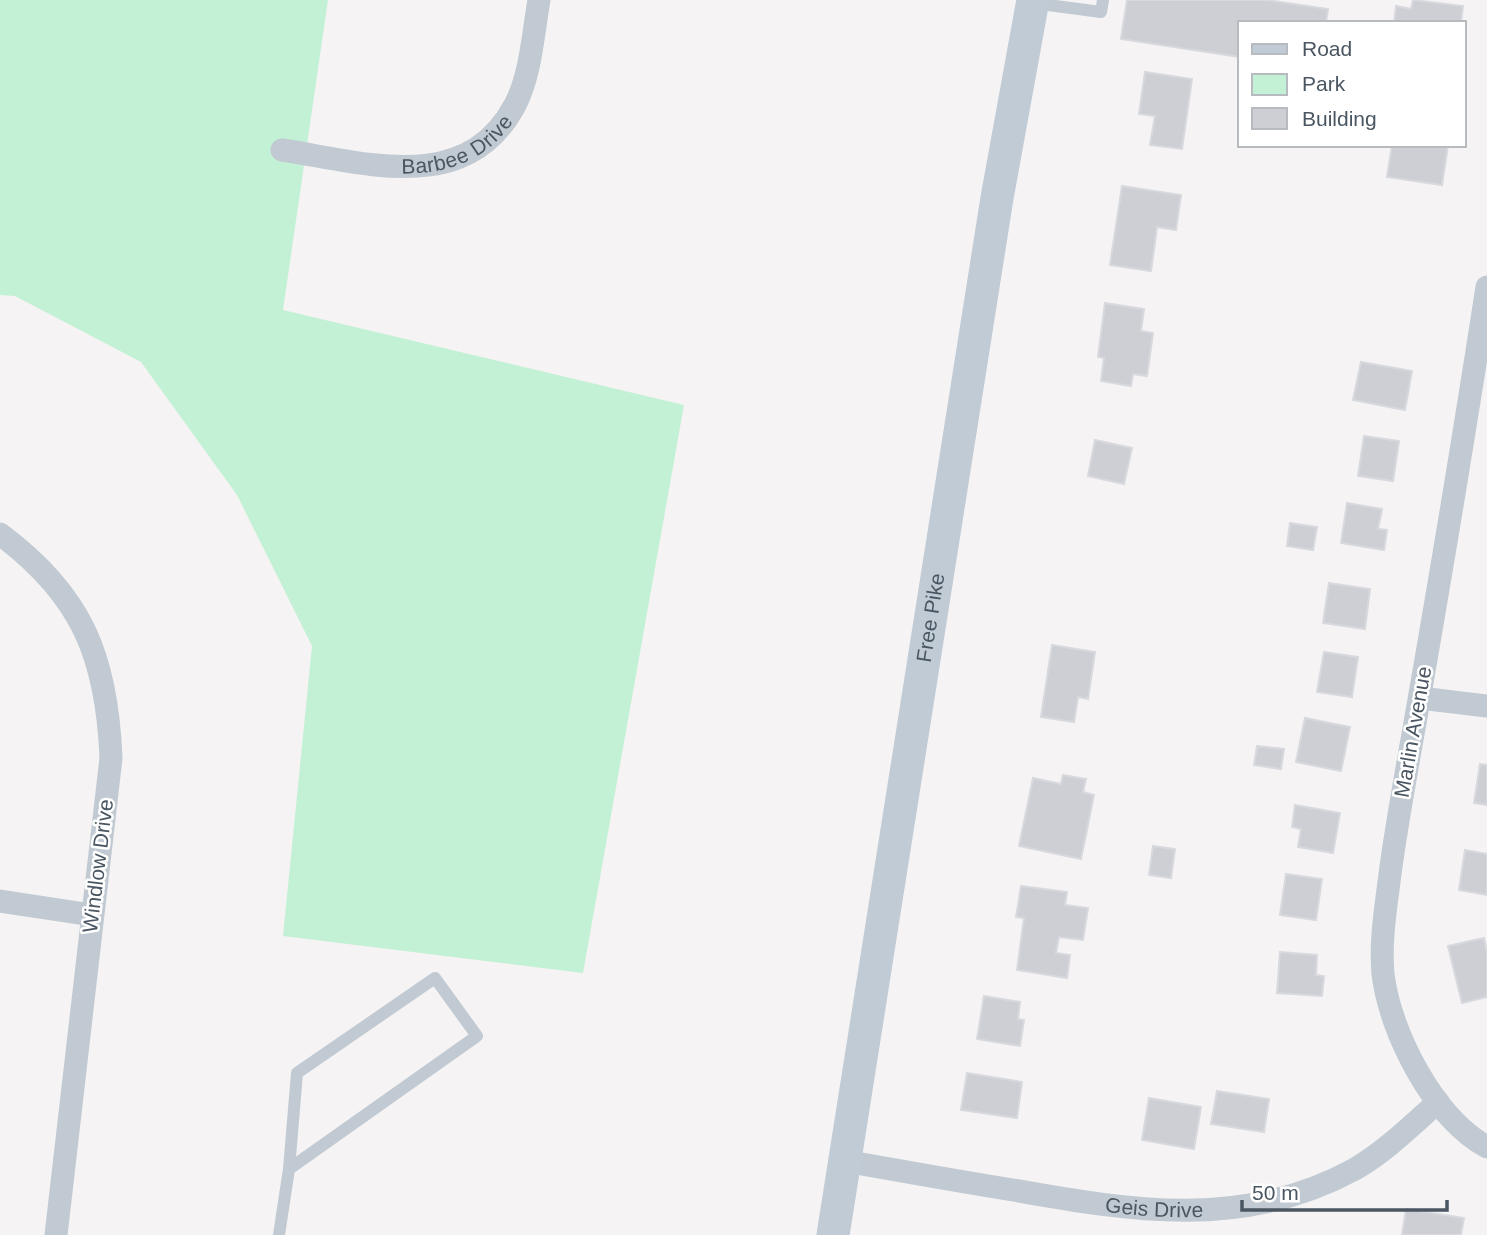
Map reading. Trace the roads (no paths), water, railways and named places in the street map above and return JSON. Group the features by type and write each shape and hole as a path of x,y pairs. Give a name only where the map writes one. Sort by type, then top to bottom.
{"main road":[{"name":"Free Pike","path":"833,1235 998,198 1033,2"}],"street":[{"name":"Barbee Drive","path":"282,150 405,169 430,167 462,157 483,143 501,126 516,104 524,81 538,0"},
{"name":"Marlin Avenue","path":"1487,287 1484,325 1396,832 1384,918 1384,976 1393,1014 1406,1047 1437,1102 1458,1125 1487,1147"},
{"name":"Windlow Drive","path":"0,534 30,556 54,582 75,611 103,681 109,719 111,758 56,1235"},
{"path":"1420,698 1487,706"},
{"path":"0,901 92,915"},
{"name":"Geis Drive","path":"845,1161 1107,1207 1226,1209 1263,1205 1312,1189 1353,1170 1378,1154 1437,1102"}],"lane":[{"path":"1033,2 1101,12 1103,0"},
{"path":"279,1235 289,1169 297,1073 435,978 477,1036 289,1169"}]}
